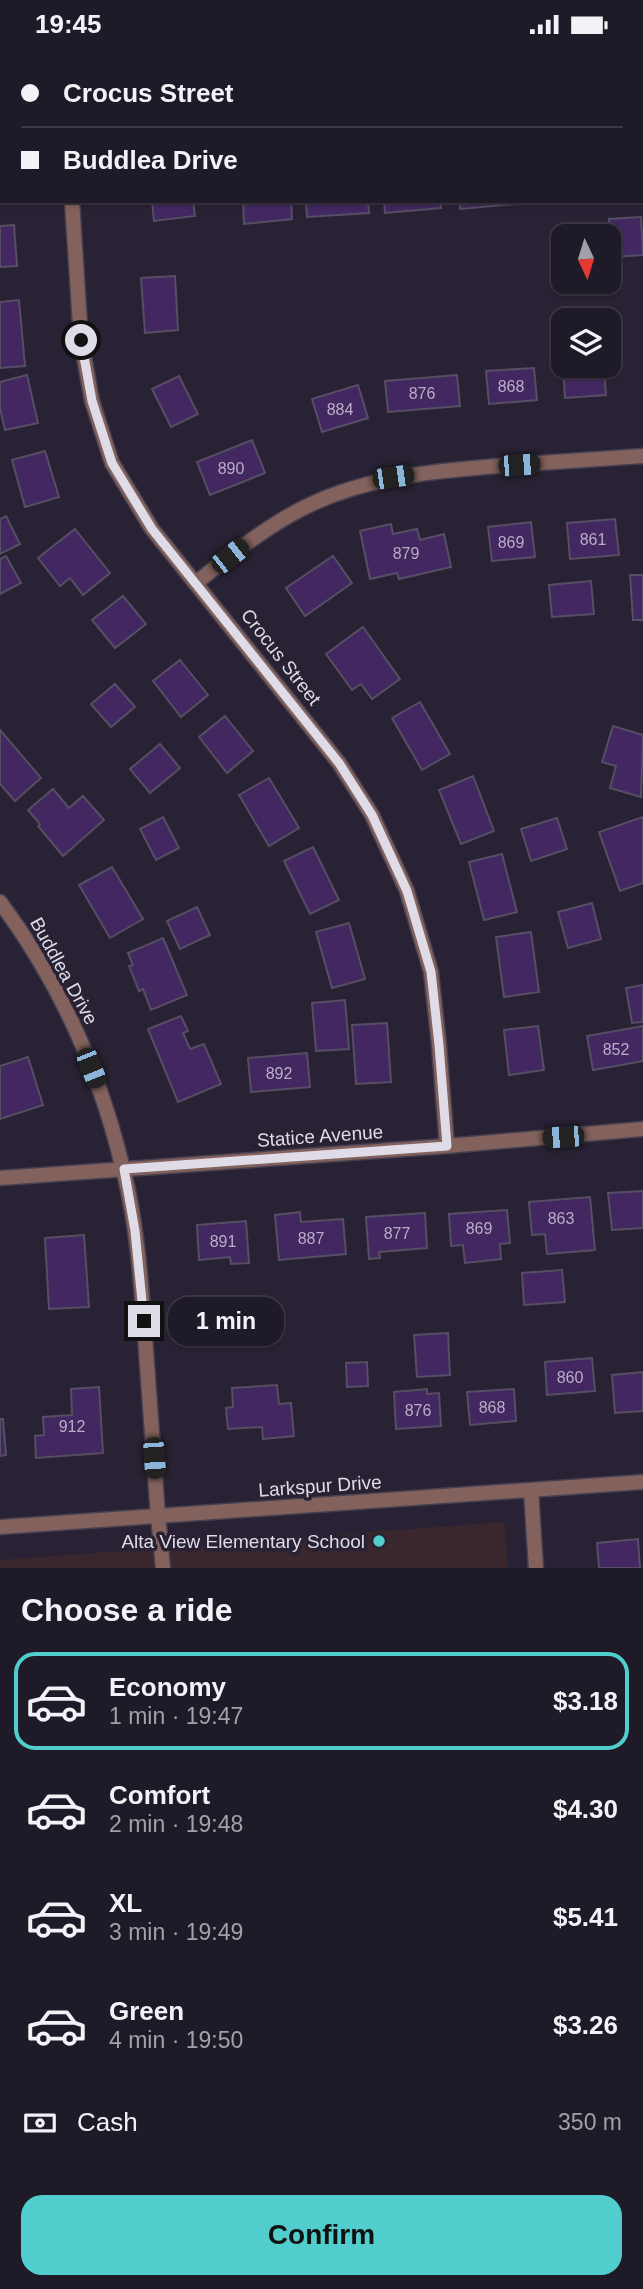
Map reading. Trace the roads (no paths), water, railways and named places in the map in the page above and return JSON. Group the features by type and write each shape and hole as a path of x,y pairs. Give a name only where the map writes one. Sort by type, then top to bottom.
{"street":[{"name":"Crocus Street","path":"72,203 81,340 92,401 112,463 152,529 339,763 372,815 407,891 431,972 447,1146"},
{"path":"197,582 243,546 293,513 343,491 393,477 444,470 643,456"},
{"name":"Buddlea Drive","path":"0,902 30,943 70,1017 102,1093 124,1169 142,1294 163,1568"},
{"name":"Statice Avenue","path":"0,1178 643,1129"},
{"name":"Larkspur Drive","path":"0,1528 643,1482"},
{"path":"531,1490 536,1568"}],"place":[{"name":"Alta View Elementary School","path":"379,1541"}]}
